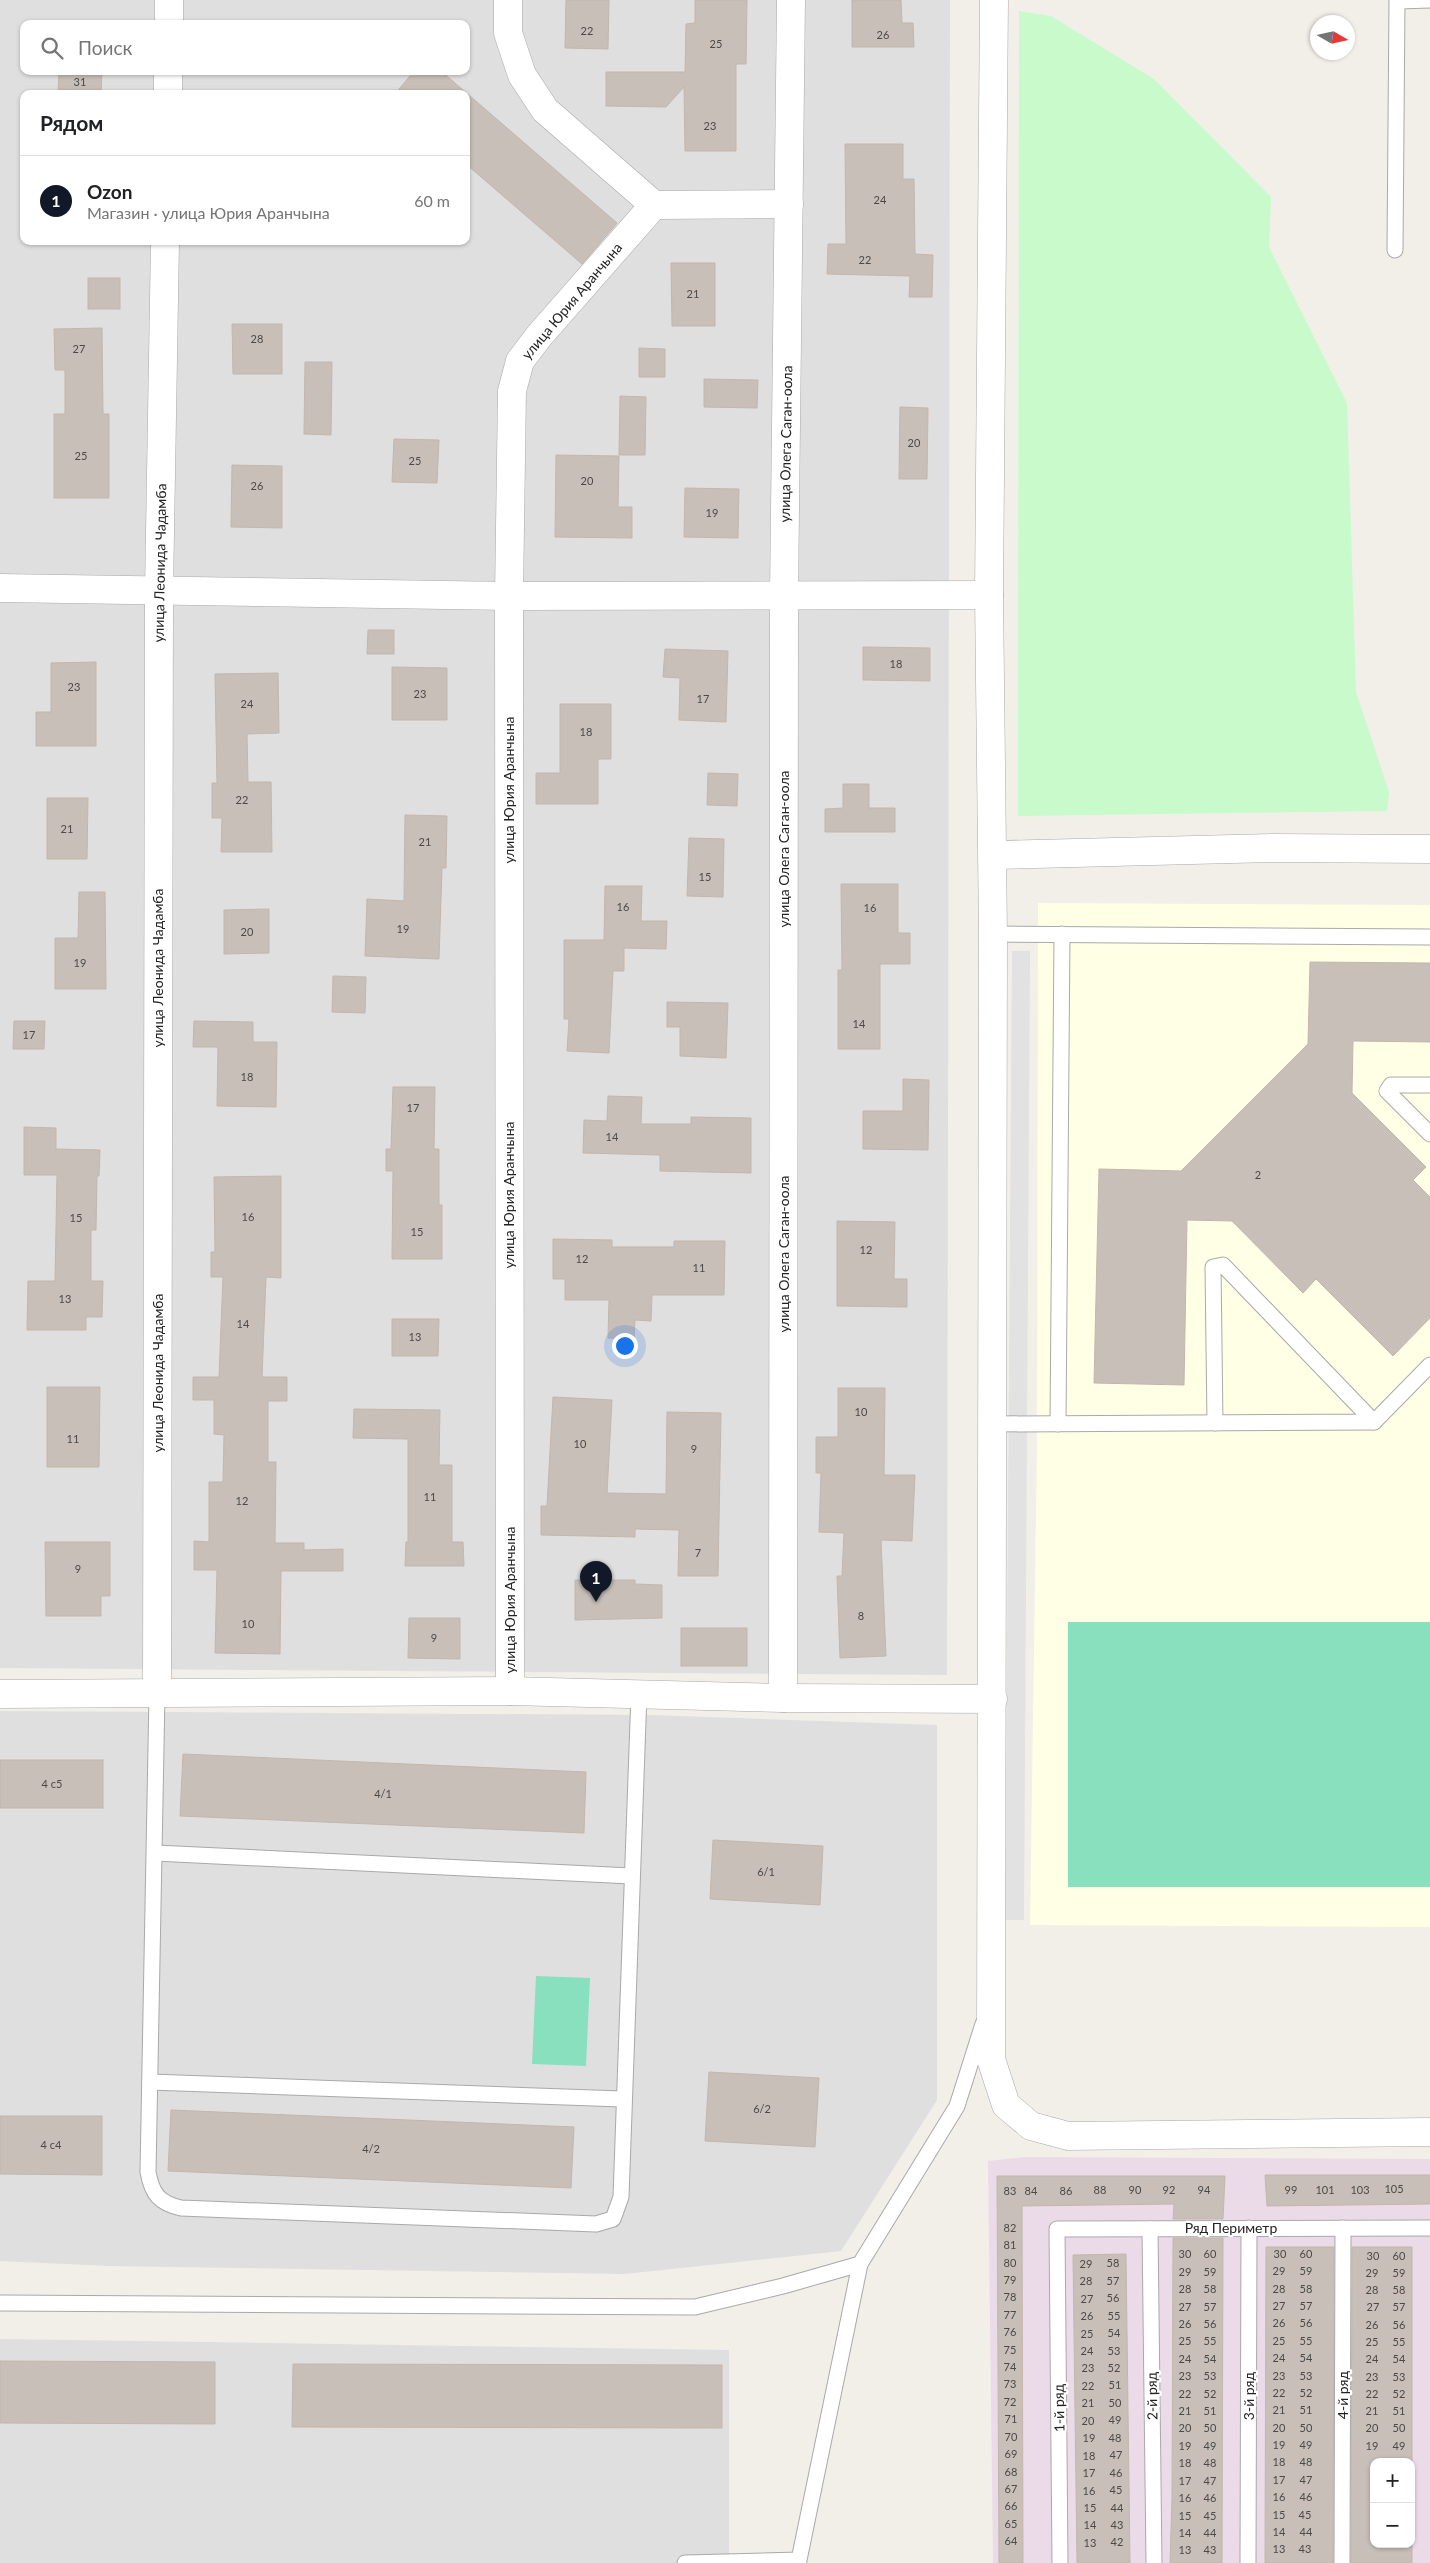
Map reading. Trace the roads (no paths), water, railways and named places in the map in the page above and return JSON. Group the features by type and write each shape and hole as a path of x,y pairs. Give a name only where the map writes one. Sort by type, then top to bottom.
{"street":[{"path":"169,0 169,20"},
{"path":"508,0 508,33 519,67 544,110 654,205 789,204"},
{"name":"улица Олега Саган-оола","path":"783,1698 784,596 791,0"},
{"path":"994,0 989,596 993,855 991,2059 1006,2105 1031,2126 1068,2136 1430,2132"},
{"path":"168,75 168,90"},
{"name":"улица Юрия Аранчына","path":"510,1691 509,596 512,392 520,361 539,336 654,205"},
{"name":"улица Леонида Чадамба","path":"157,1694 159,591 165,245"},
{"path":"0,588 509,596 989,596"},
{"path":"993,855 1274,848 1430,849"},
{"path":"0,1694 510,1691 783,1698 993,1699"}],"lane":[{"path":"1395,250 1398,0 1430,0"},
{"path":"993,934 1430,937"},
{"path":"1058,1424 1062,934"},
{"path":"1430,1084 1391,1085 1387,1091 1430,1134"},
{"path":"1215,1423 1213,1267 1223,1266 1374,1422"},
{"path":"993,1424 1374,1422 1430,1365"},
{"path":"157,1694 148,2172 151,2187 156,2198 168,2205 181,2208 596,2224 613,2219 618,2209 620,2196 622,2099 639,1693"},
{"path":"154,1853 631,1876"},
{"path":"685,2563 799,2562 860,2264 958,2106 991,1997"},
{"path":"150,2082 622,2099"},
{"name":"3-й ряд","path":"1248,2563 1249,2228"},
{"name":"4-й ряд","path":"1342,2563 1343,2228"},
{"name":"Ряд Периметр","path":"1057,2254 1057,2229 1430,2228"},
{"name":"2-й ряд","path":"1150,2229 1154,2563"},
{"name":"1-й ряд","path":"1057,2254 1060,2563"},
{"path":"0,2303 695,2307 783,2286 860,2264"}],"place":[{"name":"Ozon","path":"596,1602"}]}
